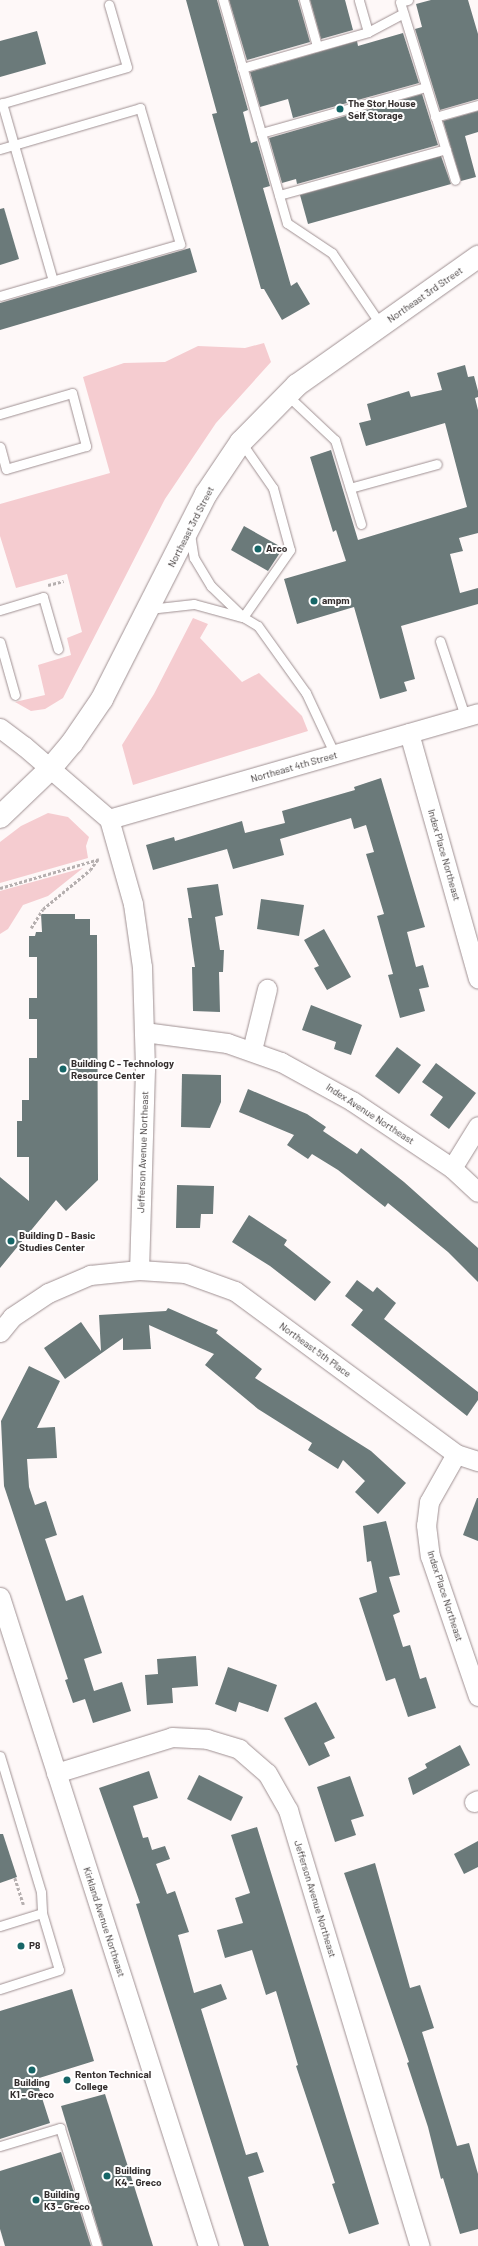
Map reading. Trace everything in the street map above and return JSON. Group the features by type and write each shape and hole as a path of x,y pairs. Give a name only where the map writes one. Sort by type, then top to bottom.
{"main road":[{"name":"Northeast 3rd Street","path":"50,769 72,743 102,699 206,494 241,442 297,385 478,257"},
{"path":"0,817 50,769"}],"street":[{"name":"Northeast 4th Street","path":"109,819 335,755 472,714"},
{"path":"0,728 109,819"},
{"name":"Index Place Northeast","path":"409,733 478,978"},
{"name":"Jefferson Avenue Northeast","path":"109,819 133,904 142,967 145,1069 139,1270"},
{"path":"252,1050 267,988"},
{"name":"Index Avenue Northeast","path":"144,1032 195,1037 252,1050 281,1062 352,1101 452,1168 478,1192"},
{"path":"452,1168 478,1126"},
{"path":"0,1332 12,1317 48,1292 90,1276 139,1270"},
{"name":"Northeast 5th Place","path":"139,1270 185,1273 235,1291 456,1454 478,1461"},
{"name":"Index Place Northeast","path":"456,1454 429,1502 426,1525 430,1556 478,1696"},
{"name":"Kirkland Avenue Northeast","path":"0,1597 208,2246"},
{"name":"Jefferson Avenue Northeast","path":"56,1773 172,1737 207,1739 239,1749 267,1773 288,1810 420,2246"}],"lane":[{"path":"223,0 287,223 332,253 381,325"},
{"path":"304,0 317,46"},
{"path":"359,0 368,32"},
{"path":"408,0 400,2 434,117 446,149 455,180"},
{"path":"53,281 1,104 127,67 109,5"},
{"path":"242,68 368,32 403,13"},
{"path":"261,133 426,87"},
{"path":"434,117 478,105"},
{"path":"0,149 140,108 180,244 0,296"},
{"path":"279,195 446,149"},
{"path":"0,414 72,393 86,446 6,469 0,447"},
{"path":"287,395 335,440 361,524"},
{"path":"241,442 262,469 273,488 290,550 243,617"},
{"path":"350,488 437,464"},
{"path":"189,529 194,558 211,586 243,617 258,626 306,693 335,755"},
{"path":"0,610 43,597 58,650"},
{"path":"149,609 194,604 243,617"},
{"path":"440,641 472,714"},
{"path":"0,642 15,695"},
{"path":"0,1756 42,1892 42,1913 59,1970 0,1989"},
{"path":"0,1926 42,1913"},
{"path":"0,2146 60,2128 97,2246"}],"path":[{"path":"0,888 99,859 90,870 43,909 31,928"},
{"path":"15,1878 27,1917"}],"shaded area":[{"path":"264,343 271,362 216,423 165,499 63,698 45,709 31,711 15,702 45,695 38,665 71,655 67,638 82,632 67,574 16,588 0,536 0,504 110,473 83,377 124,363 165,362 198,346 245,348"},
{"path":"193,618 208,624 200,638 242,682 259,673 302,716 308,731 133,785 122,745 154,694"},
{"path":"48,813 68,817 89,837 86,846 88,858 0,883 0,842 21,826"},
{"path":"83,868 48,896 23,905 8,929 0,934 0,891"}],"building":[{"path":"186,0 217,0 248,110 243,112 251,143 257,141 270,186 263,188 291,286 297,282 310,304 282,320 264,289 261,289 212,114 217,113"},
{"path":"229,0 298,0 310,42 247,60"},
{"path":"310,0 345,0 353,30 321,39"},
{"path":"431,0 468,0 478,34 478,99 440,110 415,29 422,27 416,4"},
{"path":"37,31 46,64 0,77 0,41"},
{"path":"403,33 419,83 293,118 288,99 260,107 250,72 357,41 358,46"},
{"path":"422,94 438,145 297,184 296,179 282,183 269,138"},
{"path":"478,111 478,132 465,136 476,177 461,181 443,121"},
{"path":"441,156 451,184 308,224 300,195"},
{"path":"4,208 19,259 0,265 0,209"},
{"path":"190,248 197,272 0,330 0,303"},
{"path":"465,365 468,377 474,376 478,391 478,397 475,398 478,410 478,533 459,538 463,551 450,554 460,593 478,588 478,604 401,626 415,679 404,682 407,691 380,699 354,607 297,624 284,579 346,561 336,530 333,532 310,457 331,450 358,540 467,507 445,423 366,446 359,423 371,420 367,404 409,391 411,397 442,390 437,373"},
{"name":"Arco","path":"244,526 283,548 268,571 231,550"},
{"path":"381,778 425,927 407,932 416,967 423,965 429,987 419,989 425,1011 400,1018 388,975 393,974 377,916 384,914 366,854 374,852 366,825 354,829 351,818 280,839 284,855 233,869 227,849 153,870 146,845 174,837 175,841 242,821 245,833 285,823 282,811 355,790 354,787"},
{"path":"218,884 223,915 215,917 220,950 224,950 223,972 219,972 220,1012 193,1011 192,967 195,967 188,918 192,918 187,888"},
{"path":"261,899 304,905 299,936 257,929"},
{"name":"Building C - Technology Resource Center","path":"41,914 75,914 75,919 90,919 90,935 97,935 98,1180 66,1211 56,1200 0,1268 0,1177 29,1201 29,1157 17,1157 17,1121 22,1121 22,1100 29,1100 29,1058 37,1058 37,1019 29,1019 29,998 37,998 37,957 29,957 29,936 35,936 36,932 42,932"},
{"path":"324,929 351,977 327,990 314,968 319,966 304,940"},
{"path":"311,1005 362,1025 351,1055 334,1049 336,1042 302,1030"},
{"path":"397,1047 421,1065 399,1094 375,1076"},
{"path":"436,1063 476,1093 449,1129 430,1115 443,1097 422,1082"},
{"path":"182,1074 221,1075 221,1102 210,1128 181,1127"},
{"path":"248,1089 307,1114 326,1127 323,1131 357,1154 361,1148 404,1182 478,1248 478,1282 448,1252 388,1203 385,1207 338,1170 312,1154 308,1159 287,1145 294,1135 239,1112"},
{"path":"177,1185 214,1186 213,1214 201,1214 200,1228 176,1228"},
{"path":"249,1215 287,1240 284,1245 331,1282 315,1301 270,1266 232,1242"},
{"path":"357,1280 373,1292 377,1287 396,1303 384,1319 478,1392 478,1400 467,1416 351,1325 363,1310 345,1296"},
{"path":"168,1308 218,1330 216,1333 262,1369 255,1378 371,1451 406,1483 378,1514 355,1492 365,1481 343,1460 338,1469 308,1450 312,1443 258,1409 205,1365 214,1354 149,1325 151,1349 123,1350 123,1338 65,1379 44,1348 81,1322 101,1351 99,1315 166,1311"},
{"path":"29,1366 60,1381 37,1428 55,1427 57,1458 27,1459 29,1487 35,1505 46,1501 57,1535 45,1539 66,1601 83,1595 102,1653 84,1659 94,1691 122,1682 131,1711 93,1723 85,1699 73,1703 65,1680 68,1679 4,1486 1,1421"},
{"path":"478,1498 478,1541 463,1535"},
{"path":"386,1521 400,1575 389,1577 400,1612 393,1615 403,1647 410,1645 420,1679 426,1677 436,1708 408,1717 395,1678 386,1681 359,1598 377,1592 371,1561 367,1562 363,1526"},
{"path":"196,1656 198,1686 172,1688 173,1703 147,1705 145,1675 158,1674 157,1659"},
{"path":"228,1667 277,1685 268,1712 239,1702 236,1712 215,1704"},
{"path":"316,1702 335,1738 324,1743 330,1756 309,1766 284,1718"},
{"path":"460,1745 470,1765 413,1795 408,1778 427,1768 425,1764"},
{"path":"149,1771 158,1798 133,1806 143,1838 148,1837 152,1850 165,1846 170,1859 156,1864 167,1894 175,1891 189,1932 178,1935 194,1993 221,1984 227,1999 201,2009 246,2155 257,2152 264,2172 248,2177 269,2246 244,2246 136,1904 140,1903 99,1788"},
{"path":"199,1775 243,1797 231,1821 187,1799"},
{"path":"350,1776 364,1816 351,1820 356,1835 335,1842 317,1787"},
{"path":"257,1827 379,2224 349,2234 332,2184 335,2183 296,2066 298,2065 276,1991 266,1995 252,1950 225,1958 217,1930 243,1923 235,1898 250,1893 231,1835"},
{"path":"0,1834 3,1834 17,1877 0,1883"},
{"path":"478,1841 478,1867 464,1874 454,1854"},
{"path":"375,1863 410,1988 420,1985 434,2028 422,2032 457,2146 469,2143 478,2174 478,2229 460,2234 443,2178 441,2179 428,2127 407,2063 409,2062 344,1873"},
{"name":"Building K1 - Greco","path":"72,1989 94,2061 36,2079 50,2123 0,2139 0,2011"},
{"name":"Building K4 - Greco","path":"105,2094 153,2246 103,2246 61,2106"},
{"name":"Building K3 - Greco","path":"61,2152 91,2246 5,2246 0,2229 0,2171"}],"place":[{"name":"The Stor House Self Storage","path":"340,109"},
{"name":"Arco","path":"258,549"},
{"name":"ampm","path":"314,601"},
{"name":"Building C - Technology Resource Center","path":"63,1069"},
{"name":"Building D - Basic Studies Center","path":"11,1241"},
{"name":"P8","path":"21,1946"},
{"name":"Building K1 - Greco","path":"32,2070"},
{"name":"Renton Technical College","path":"67,2080"},
{"name":"Building K4 - Greco","path":"107,2176"},
{"name":"Building K3 - Greco","path":"36,2200"}]}
